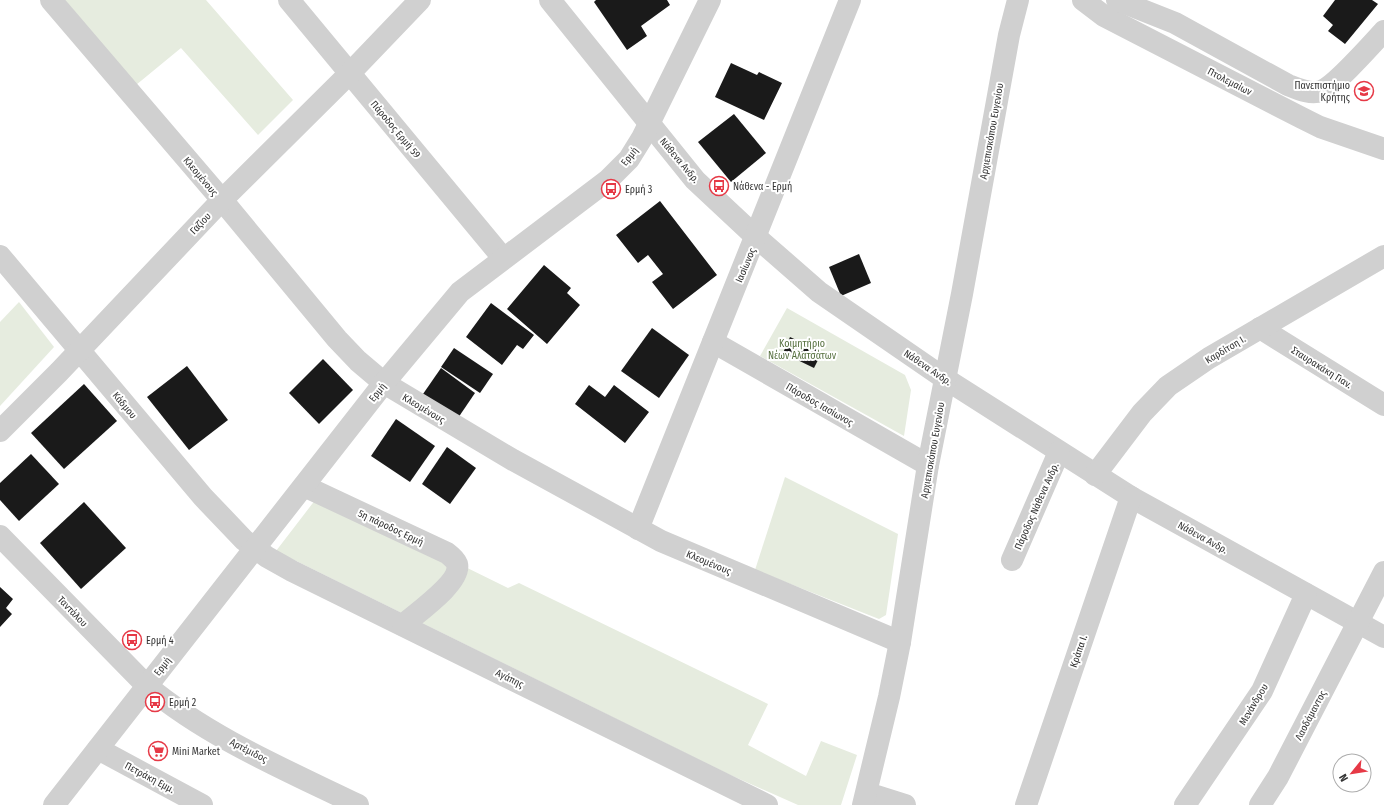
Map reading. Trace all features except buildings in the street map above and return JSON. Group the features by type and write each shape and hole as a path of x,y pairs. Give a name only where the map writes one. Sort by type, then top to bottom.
{"street":[{"name":"Κλεομένους","path":"51,0 222,200 337,339 358,361 384,383 513,460 638,529 681,550 900,642"},
{"name":"Πάροδος Ερμή 59","path":"289,0 503,258"},
{"name":"Γαζίου","path":"0,431 79,351 222,200 350,73 420,0"},
{"name":"Νάθενα Ανδρ.","path":"550,0 695,180 756,238 819,292 944,378 1131,497 1384,637"},
{"name":"Ερμή","path":"54,805 384,383 460,292 608,180 632,154 650,123 710,0"},
{"name":"Ιασίωνος","path":"638,529 756,238 850,0"},
{"name":"Αρχιεπισκόπου Ευγενίου","path":"865,799 889,697 900,642 928,466 944,378 962,294 1009,35 1018,0"},
{"name":"Πτολεμαίων","path":"1082,0 1104,16 1302,118 1327,129 1384,149"},
{"path":"1117,0 1175,23 1288,85 1309,91 1321,91 1327,88 1384,31"},
{"path":"1302,118 1309,91"},
{"name":"Κάδμου","path":"0,256 203,497 229,526 254,548"},
{"name":"Καρδίτση Ι.","path":"1095,475 1142,413 1160,393 1193,368 1384,256"},
{"name":"Σταυρακάκη Γιαν.","path":"1260,328 1384,405"},
{"name":"Πάροδος Ιασίωνος","path":"713,342 928,466"},
{"name":"Πάροδος Νάθενα Ανδρ.","path":"1012,560 1059,452"},
{"name":"5η πάροδος Ερμή","path":"304,486 447,553 454,559 457,565 457,572 452,582 403,625"},
{"name":"Κράπα Ι.","path":"1026,805 1131,497"},
{"name":"Ταντάλου","path":"0,536 147,686"},
{"name":"Αγάπης","path":"254,548 292,571 767,805"},
{"path":"1358,623 1384,572"},
{"name":"Μενάνδρου","path":"1186,805 1262,691 1306,594"},
{"name":"Λαοδάμαντος","path":"1260,805 1278,777 1358,623"},
{"name":"Αρτέμιδος","path":"147,686 172,707 202,727 358,805"},
{"name":"Πετράκη Εμμ.","path":"98,749 202,805"},
{"path":"865,799 905,805"}],"green space":[{"path":"65,0 206,0 293,100 258,135 181,48 136,85"},
{"path":"19,302 54,347 0,406 0,322"},
{"name":"Κοιμητήριο Νέων Αλατσάτων","path":"787,308 905,375 911,390 904,436 760,356"},
{"path":"785,477 898,534 886,615 879,619 755,570"},
{"path":"319,495 508,588 519,583 768,704 748,745 806,776 821,741 857,755 841,805 798,805 726,773 276,551"}],"place":[{"name":"Πανεπιστήμιο Κρήτης","path":"1364,91"},
{"name":"Νάθενα - Ερμή","path":"719,186"},
{"name":"Ερμή 3","path":"611,189"},
{"name":"Ερμή 4","path":"132,640"},
{"name":"Ερμή 2","path":"155,702"},
{"name":"Mini Market","path":"158,751"}]}
